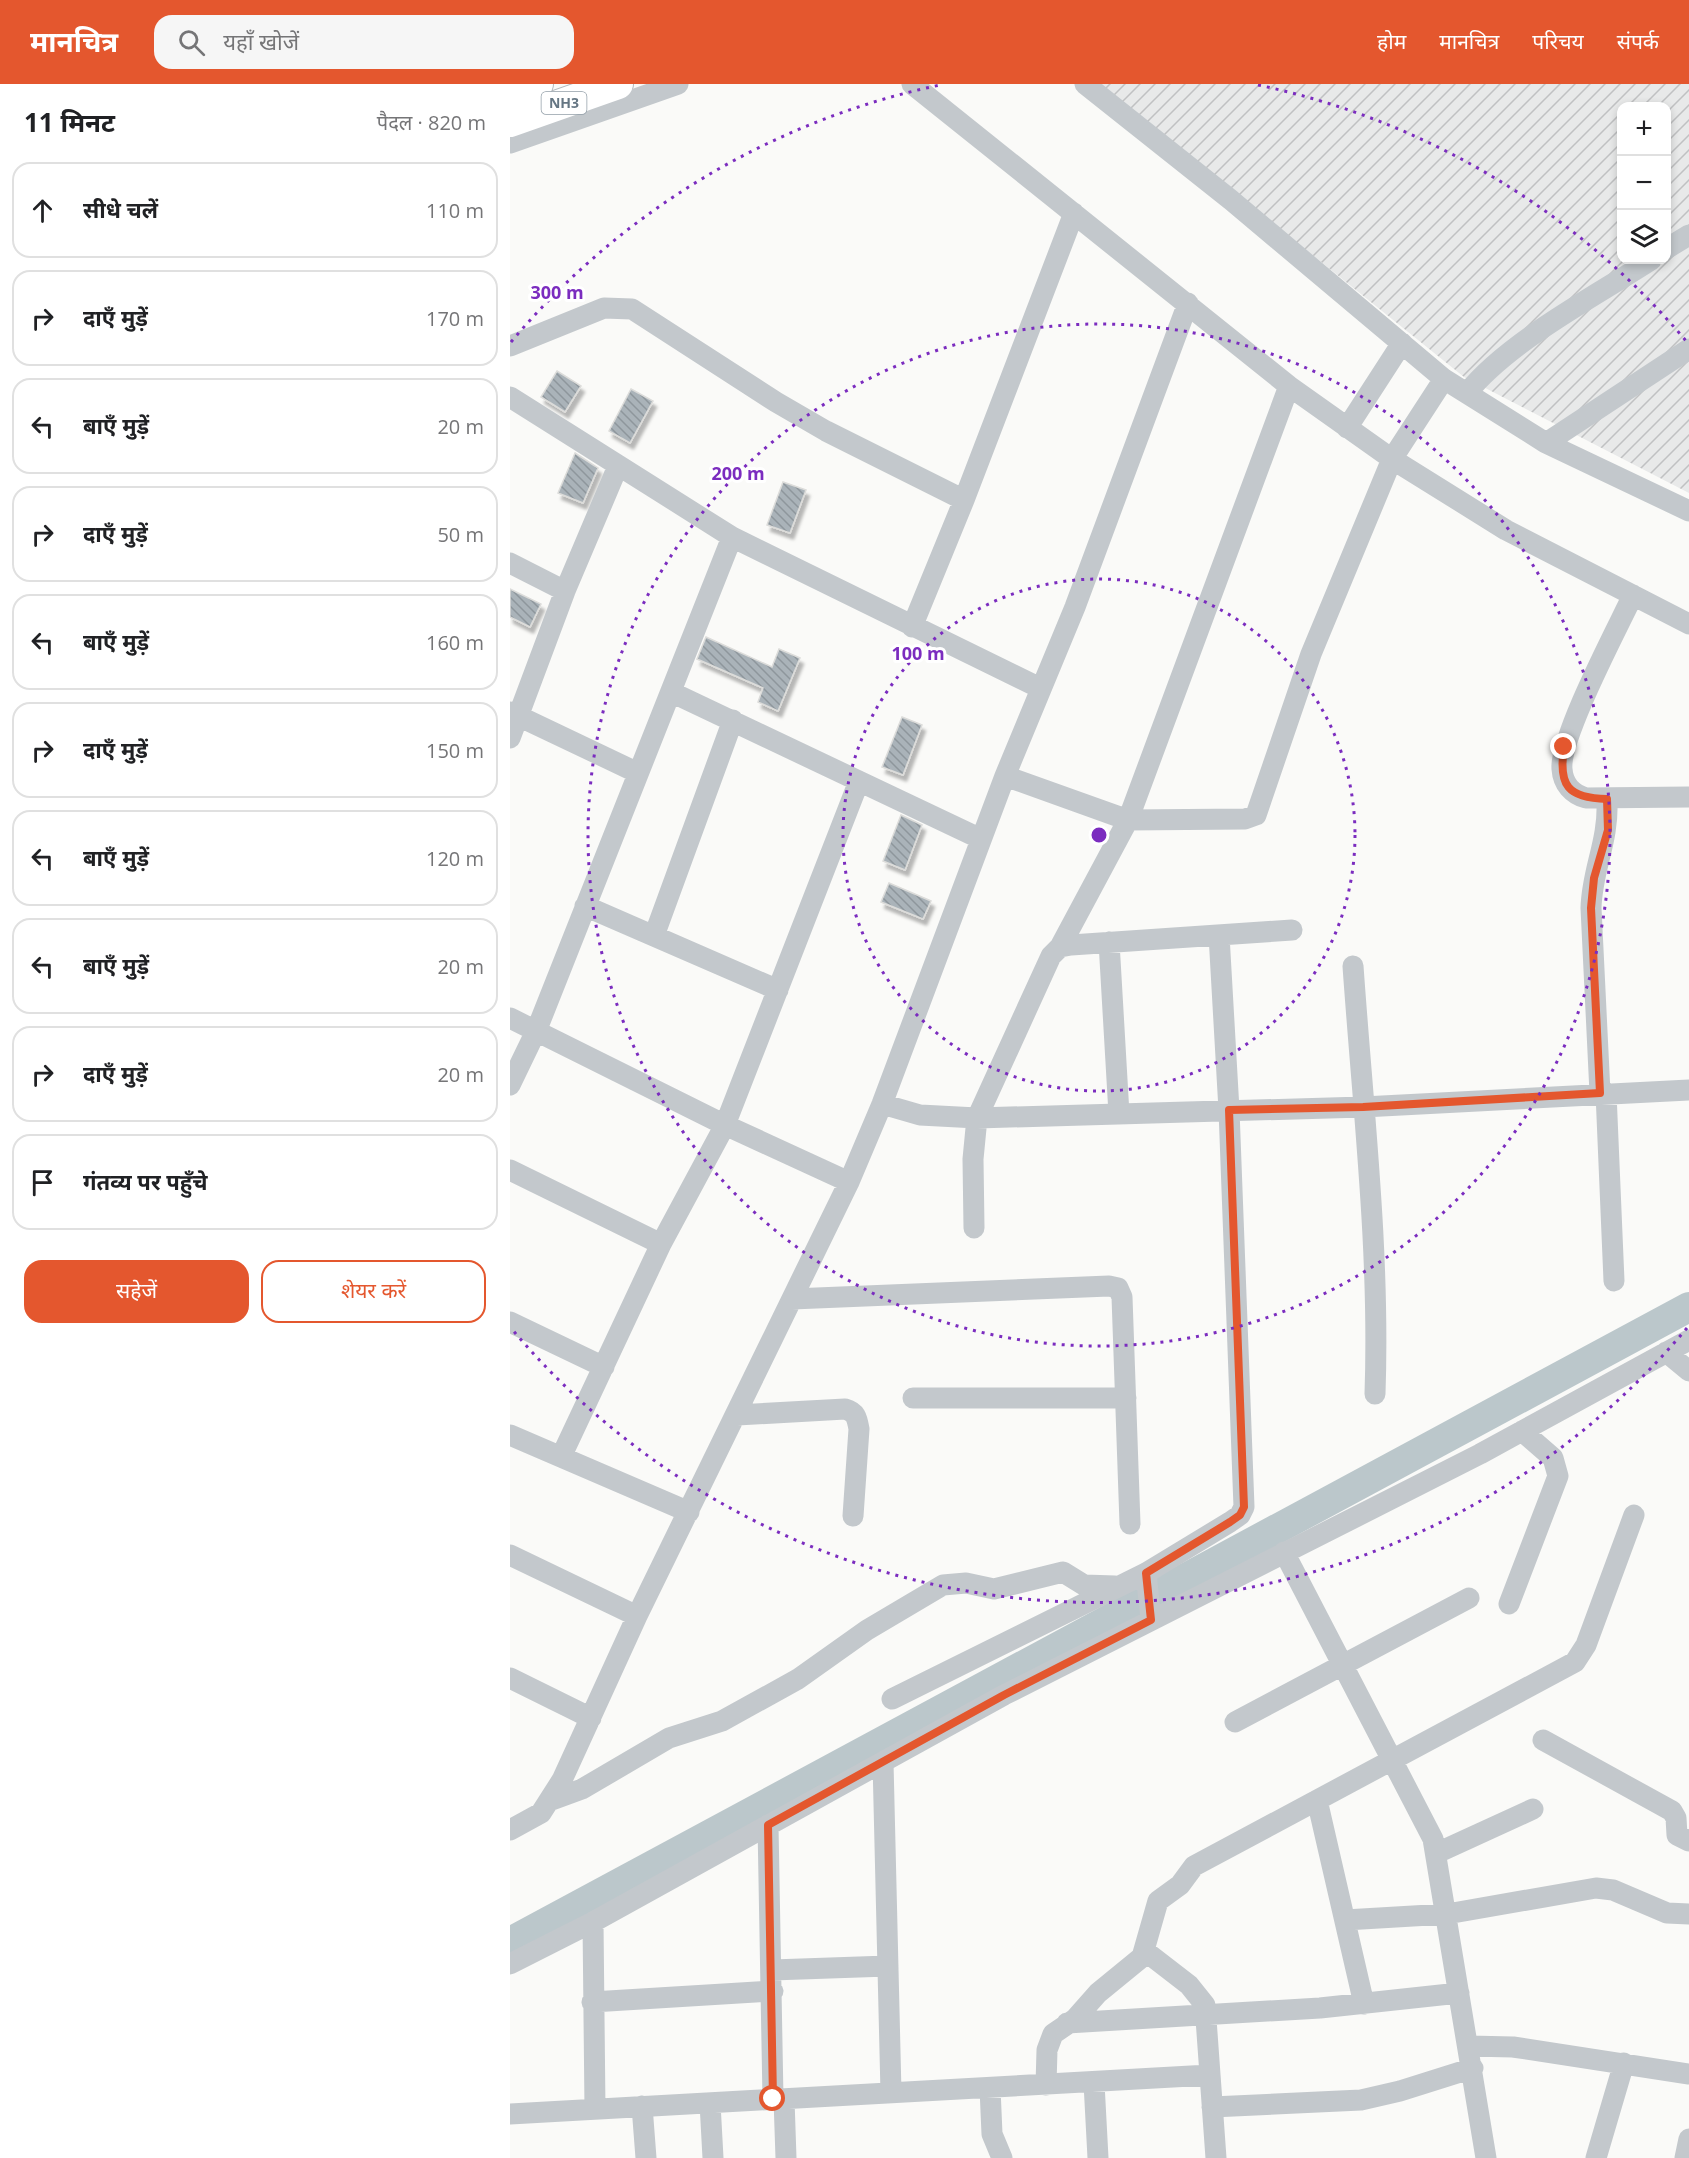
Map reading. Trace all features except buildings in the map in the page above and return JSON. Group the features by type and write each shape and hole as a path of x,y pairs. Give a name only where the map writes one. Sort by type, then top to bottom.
{"highway":[{"name":"NH3","path":"510,94 538,84"},
{"name":"NH3","path":"510,122 618,84"}],"street":[{"path":"510,142 678,84"},
{"path":"912,84 1289,386 1347,428 1506,530 1689,624"},
{"path":"1085,84 1231,200 1444,379 1546,443 1689,511"},
{"path":"912,627 964,500 1074,213"},
{"path":"1671,246 1689,235"},
{"path":"1467,393 1489,368 1522,344 1645,264"},
{"path":"510,1830 541,1813 552,1800 637,1616 849,1182 882,1104 1005,776 1075,608 1188,303"},
{"path":"510,346 604,308 632,309 786,408 964,500"},
{"path":"1347,428 1402,343"},
{"path":"1546,443 1689,349"},
{"path":"1005,776 1128,820 1245,819 1259,811 1311,654 1392,459 1444,379"},
{"path":"974,1228 973,1159 977,1118 1051,956 1060,947 1128,820 1289,386"},
{"path":"510,397 732,537 1040,688"},
{"path":"510,738 515,714 618,466"},
{"path":"510,1085 537,1029 732,537"},
{"path":"510,563 566,591"},
{"path":"1633,595 1569,733 1561,766 1563,777 1576,795 1607,799 1689,797"},
{"path":"670,692 981,838"},
{"path":"515,714 638,773"},
{"path":"654,936 733,720"},
{"path":"561,1457 661,1244 725,1125 859,781"},
{"path":"1607,799 1608,830 1594,878 1591,908 1614,1281"},
{"path":"585,906 778,990"},
{"path":"1060,947 1292,930"},
{"path":"892,1699 1118,1586 1147,1577 1240,1515 1244,1507 1229,1110 1219,935"},
{"path":"1109,942 1119,1114"},
{"path":"1353,966 1376,1253 1375,1395"},
{"path":"510,1017 725,1125 849,1182"},
{"path":"882,1104 920,1115 977,1118 1363,1107 1689,1090"},
{"path":"510,1170 661,1244"},
{"path":"792,1299 1109,1286 1118,1288 1122,1297 1130,1524"},
{"path":"510,1322 604,1367"},
{"path":"510,1964 593,1922 1150,1614 1284,1552 1522,1431 1689,1340"},
{"path":"1666,1352 1689,1371"},
{"path":"913,1398 1126,1398"},
{"path":"737,1415 845,1409 853,1411 859,1429 853,1516"},
{"path":"1509,1604 1558,1476 1553,1458 1522,1431"},
{"path":"510,1435 689,1512"},
{"path":"1046,2085 1048,2042 1058,2028 1080,2014 1098,1993 1137,1962 1145,1951 1158,1901 1180,1885 1194,1866 1575,1662 1586,1645 1634,1515"},
{"path":"1284,1552 1428,1826 1437,1852 1486,2158"},
{"path":"510,1555 637,1616"},
{"path":"552,1800 582,1789 669,1738 722,1721 798,1679 850,1641 944,1585 966,1583 994,1589 1063,1572 1084,1585 1118,1586"},
{"path":"1147,1577 1150,1614"},
{"path":"1235,1722 1469,1598"},
{"path":"510,1678 591,1718"},
{"path":"1543,1740 1672,1811 1676,1818 1677,1835 1689,1841"},
{"path":"883,1761 891,2093"},
{"path":"1317,1800 1364,2004"},
{"path":"1437,1852 1533,1809"},
{"path":"768,1825 778,2099 786,2158"},
{"path":"1345,1920 1447,1914 1596,1888 1613,1890 1667,1913 1689,1914"},
{"path":"593,1922 592,2002 595,2109"},
{"path":"1145,1951 1201,1996 1208,2016 1209,2075 1216,2158"},
{"path":"772,1970 888,1966"},
{"path":"592,2002 773,1992"},
{"path":"1067,2023 1208,2016 1364,2004 1459,1993"},
{"path":"1469,2046 1505,2046 1689,2074"},
{"path":"1596,2158 1624,2063"},
{"path":"1212,2107 1360,2100 1400,2091 1473,2068"},
{"path":"510,2114 1209,2075"},
{"path":"1094,2083 1098,2158"},
{"path":"990,2088 992,2134 1002,2158"},
{"path":"710,2103 713,2158"},
{"path":"642,2106 646,2158"},
{"path":"1685,2158 1689,2139"}],"shaded area":[{"path":"1100,84 1689,84 1689,493 1464,377"}],"waterway":[{"path":"510,1942 1689,1307"}],"route":[{"path":"773,2099 773,1992 768,1825 1004,1695 1151,1620 1146,1573 1230,1522 1240,1515 1244,1507 1229,1110 1363,1107 1600,1093 1591,895 1608,830 1607,799 1576,795 1568,786 1561,766 1564,747"}]}
